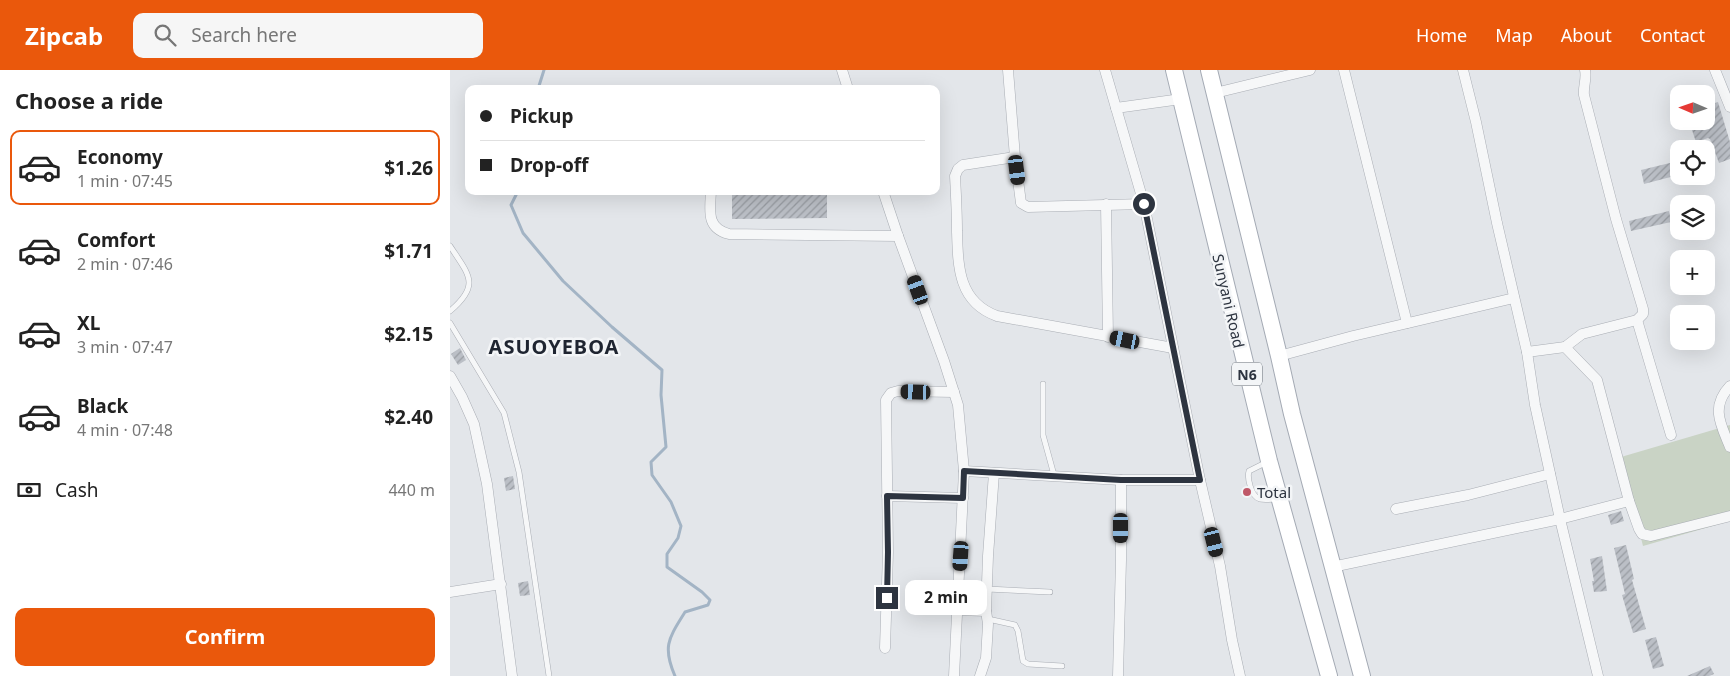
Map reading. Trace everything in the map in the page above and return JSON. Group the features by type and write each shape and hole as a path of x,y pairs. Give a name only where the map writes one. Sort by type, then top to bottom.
{"main road":[{"name":"Sunyani Road","path":"1174,70 1269,460 1329,676"},
{"name":"N6","path":"1210,70 1292,414 1362,676"}],"street":[{"path":"842,70 847,85"},
{"path":"1008,70 1015,157 1023,206 1028,208 1144,204"},
{"path":"1105,70 1144,204 1200,480 1220,566 1240,676"},
{"path":"1215,93 1310,70"},
{"path":"1344,70 1406,323"},
{"path":"1463,70 1527,352 1535,405 1560,519 1598,676"},
{"path":"1527,352 1565,347 1582,334 1637,320 1643,314 1643,308 1616,219 1584,95 1585,70"},
{"path":"1715,70 1730,107"},
{"path":"1116,108 1180,98"},
{"path":"1015,157 963,165 958,169 955,176 958,267 965,289 979,307 997,316 1173,348"},
{"path":"711,195 710,216 714,225 721,232 729,234 898,236"},
{"path":"884,195 958,405 964,471 954,676"},
{"path":"1106,204 1108,336"},
{"path":"1279,356 1406,323 1514,298"},
{"path":"1637,320 1671,435"},
{"path":"1565,347 1592,374 1600,387 1629,501 1639,530 1647,536 1730,516"},
{"path":"450,376 474,424 487,484 512,676"},
{"path":"1730,386 1720,401 1718,410 1730,447"},
{"path":"885,648 888,552 886,400 891,393 898,391 954,392"},
{"path":"964,471 1121,480 1200,480"},
{"path":"980,676 986,658 988,556 994,473"},
{"path":"1396,509 1468,495 1550,474"},
{"path":"1118,676 1121,480"},
{"path":"887,496 963,498"},
{"path":"1332,567 1560,519 1629,501"},
{"path":"450,592 501,584"},
{"path":"957,610 987,615"}],"lane":[{"path":"450,246 468,273 470,281 468,291 463,300 450,311"},
{"path":"450,323 504,413 519,472 549,676"},
{"path":"1043,384 1043,436 1054,475"},
{"path":"1269,460 1249,471 1248,475 1252,492 1260,499 1279,498"},
{"path":"988,589 1050,592"},
{"path":"987,615 1015,625 1018,630 1023,661 1028,664 1062,666"}],"green space":[{"path":"1730,425 1730,521 1643,546 1621,457"}],"building":[{"path":"1718,102 1730,142 1730,159 1719,163 1715,152 1715,140 1708,138 1695,140 1692,130 1715,130 1715,103"},
{"path":"1670,163 1670,177 1644,184 1641,170"},
{"path":"732,195 827,195 827,218 732,219"},
{"path":"1669,211 1670,216 1670,222 1631,231 1629,221"},
{"path":"460,348 466,360 458,365 451,354"},
{"path":"513,476 515,489 506,491 504,478"},
{"path":"1621,511 1624,521 1611,525 1608,515"},
{"path":"1626,545 1634,579 1632,580 1646,629 1633,633 1622,595 1625,594 1614,548"},
{"path":"1602,556 1607,591 1594,592 1590,559"},
{"path":"528,581 530,595 520,596 518,583"},
{"path":"1656,637 1664,666 1653,669 1645,640"},
{"path":"1710,666 1714,674 1709,676 1687,676"}],"waterway":[{"path":"539,85 544,70"},
{"path":"516,195 511,205 523,233 563,281 662,370 661,395 666,447 651,462 652,475 671,502 681,526 678,538 667,554 667,567 710,600 708,605 685,612 671,636 668,649 675,676"}],"place":[{"name":"Total","path":"1247,492"}],"district":[{"name":"ASUOYEBOA","path":"554,346"}],"route":[{"path":"887,598 887,496 963,498 964,471 1121,480 1200,480 1144,204"}]}
